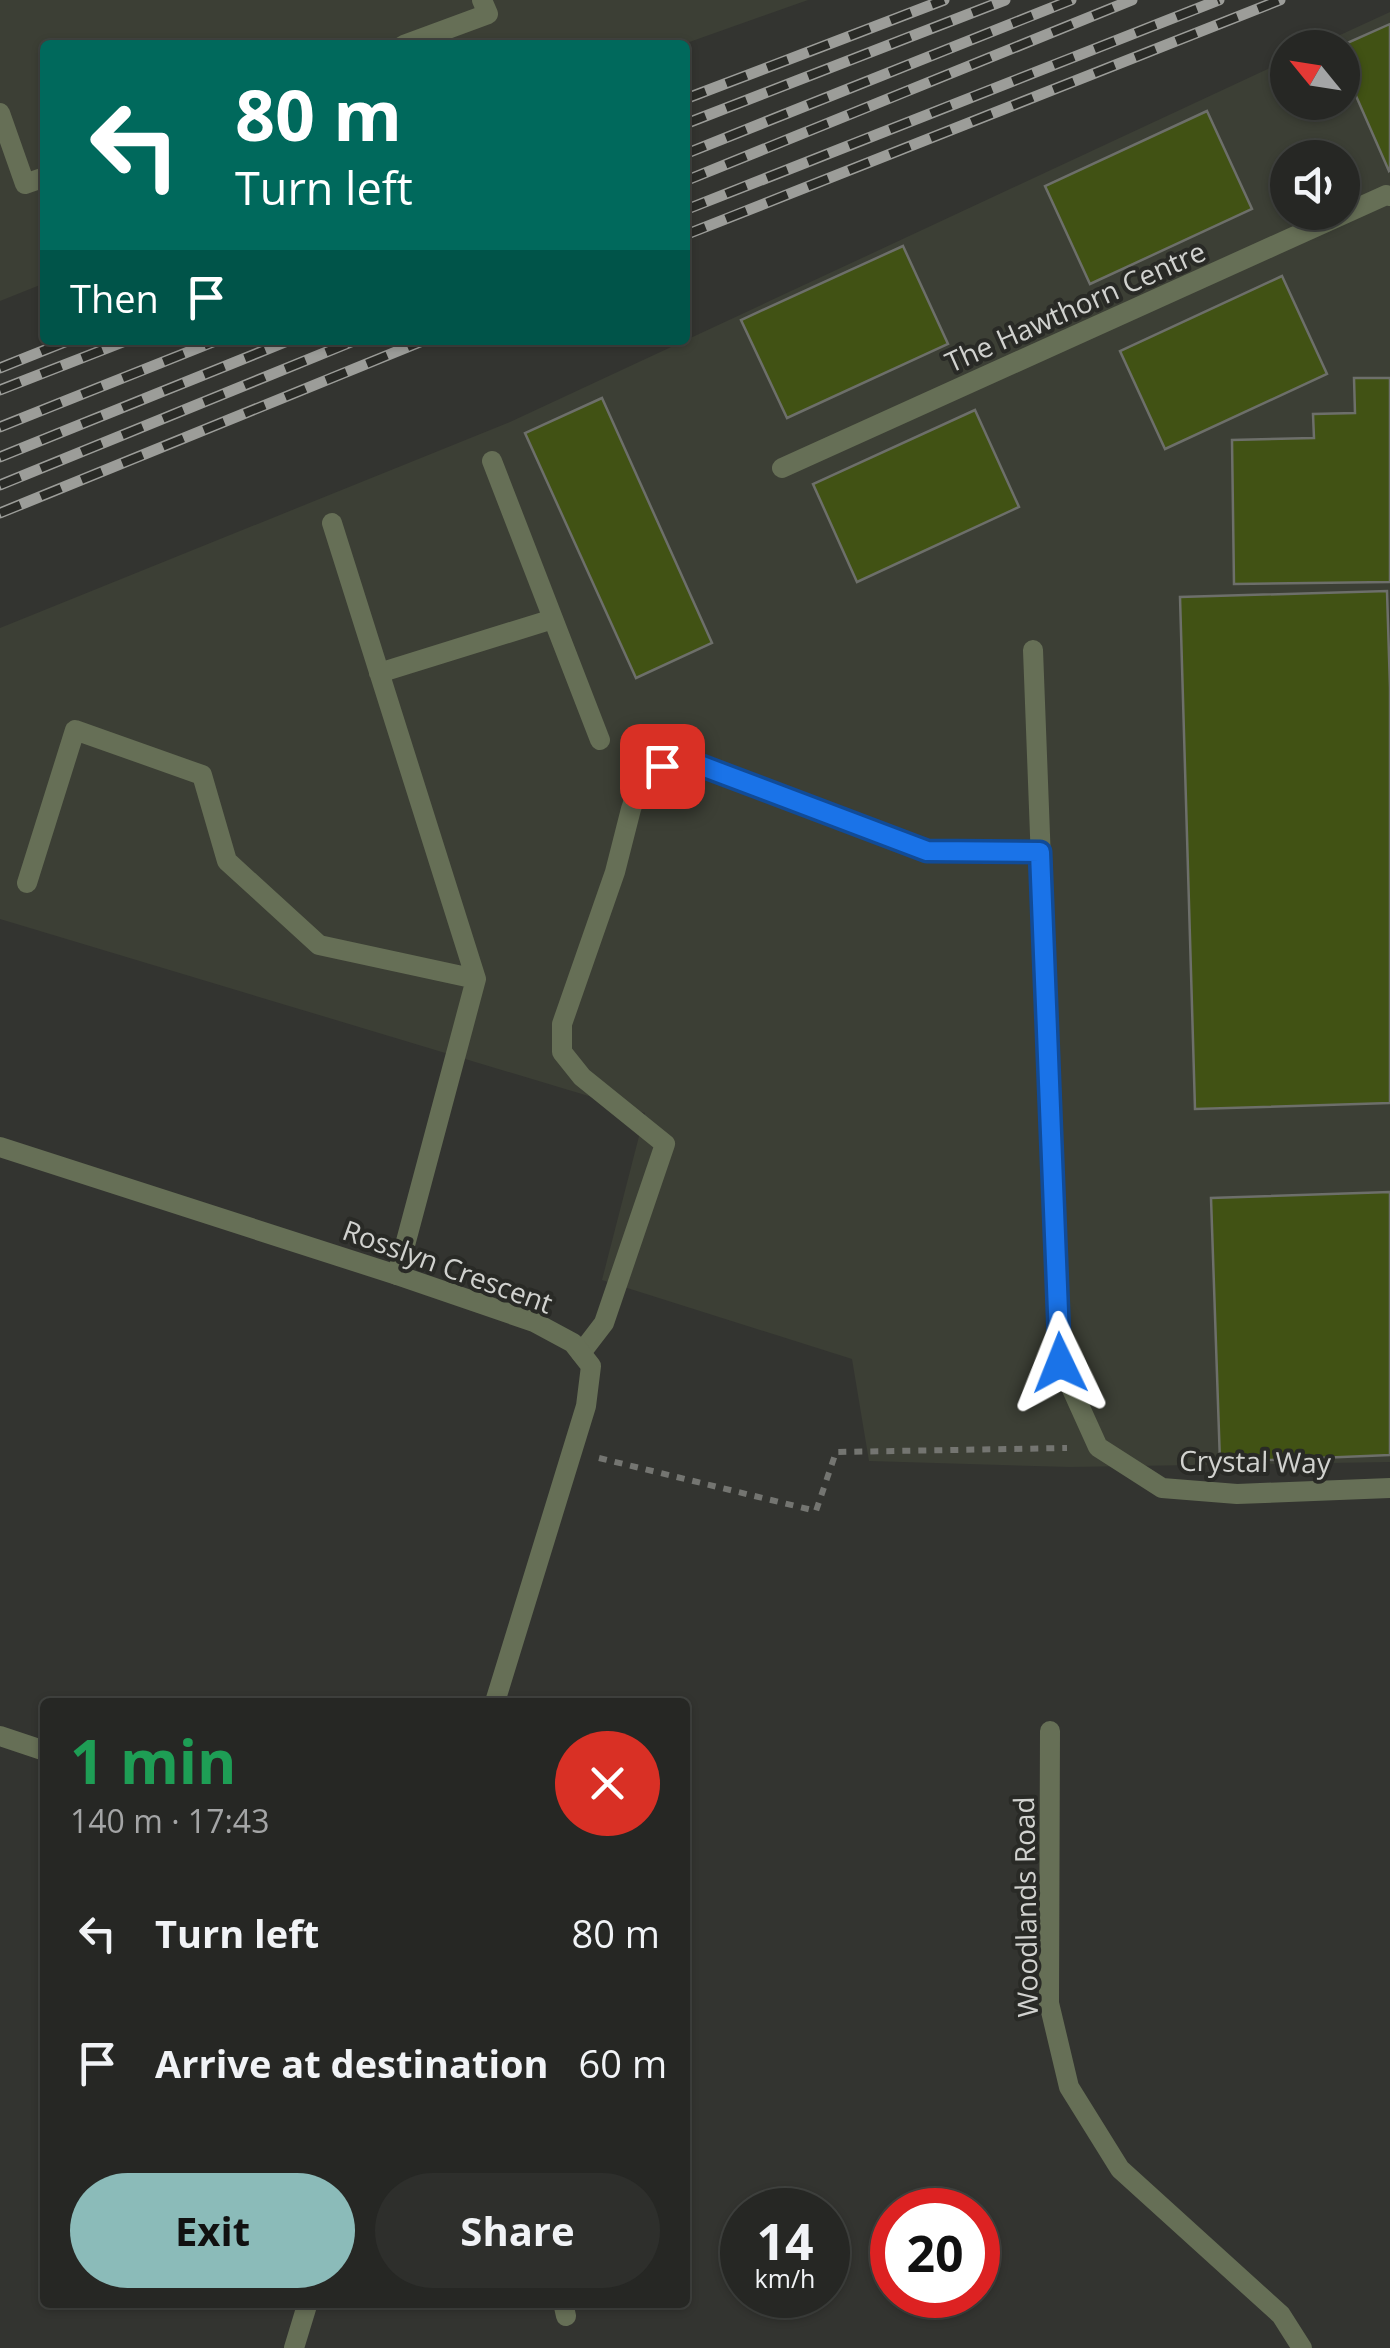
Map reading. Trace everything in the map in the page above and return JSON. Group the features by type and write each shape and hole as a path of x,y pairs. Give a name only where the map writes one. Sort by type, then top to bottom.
{"street":[{"path":"418,40 488,14 482,0"},
{"path":"0,113 26,184 40,178"},
{"name":"The Hawthorn Centre","path":"782,468 1390,196"},
{"path":"492,461 600,740"},
{"path":"332,523 476,979 397,1274"},
{"path":"379,674 552,619"},
{"path":"1033,650 1060,1363 1098,1448"},
{"path":"27,883 74,730 202,775 228,861 320,944 476,979"},
{"path":"496,1698 586,1406 591,1366 581,1353 604,1323 666,1144 582,1077 562,1052 562,1024 615,872 641,780 662,766 702,766 927,851 1040,852"},
{"name":"Rosslyn Crescent","path":"0,1147 534,1322 573,1342 581,1353"},
{"name":"Crystal Way","path":"1098,1448 1162,1488 1237,1494 1390,1488"},
{"name":"Woodlands Road","path":"1050,1730 1049,2003 1069,2087 1120,2169 1281,2315 1302,2348"},
{"path":"0,1736 40,1749"},
{"path":"294,2348 306,2308"}],"path":[{"path":"572,1451 816,1511 836,1452 1098,1448"}],"shaded area":[{"path":"0,0 808,0 690,42 40,40 40,285 0,301"},
{"path":"1390,12 1390,1462 1070,1467 869,1461 852,1359 602,1280 645,1113 0,919 0,628 510,422 675,345 690,345 690,338 1270,68 1270,120 1360,120 1360,30 1351,30"}],"building":[{"path":"1390,24 1389,171 1360,105 1360,37"},
{"path":"1207,111 1252,209 1090,284 1045,186"},
{"path":"903,246 948,344 787,418 741,320"},
{"path":"1282,276 1327,374 1165,449 1120,351"},
{"path":"1354,378 1390,378 1390,582 1234,584 1232,440 1314,438 1313,414 1355,413"},
{"path":"602,398 712,643 636,678 525,433"},
{"path":"975,410 1019,507 857,582 813,484"},
{"path":"1387,591 1390,1103 1195,1109 1180,597"},
{"path":"1390,1192 1390,1455 1220,1462 1211,1198"}],"railway":[{"path":"690,97 944,0"},
{"path":"690,122 1005,0"},
{"path":"690,152 1071,0"},
{"path":"690,179 1132,0"},
{"path":"690,208 1219,0"},
{"path":"690,233 1280,0"},
{"path":"0,368 58,345"},
{"path":"0,390 115,345"},
{"path":"0,427 205,345"},
{"path":"0,457 278,345"},
{"path":"0,485 344,345"},
{"path":"0,513 413,345"}],"route":[{"path":"662,766 702,766 927,851 1040,852 1060,1363"}]}
